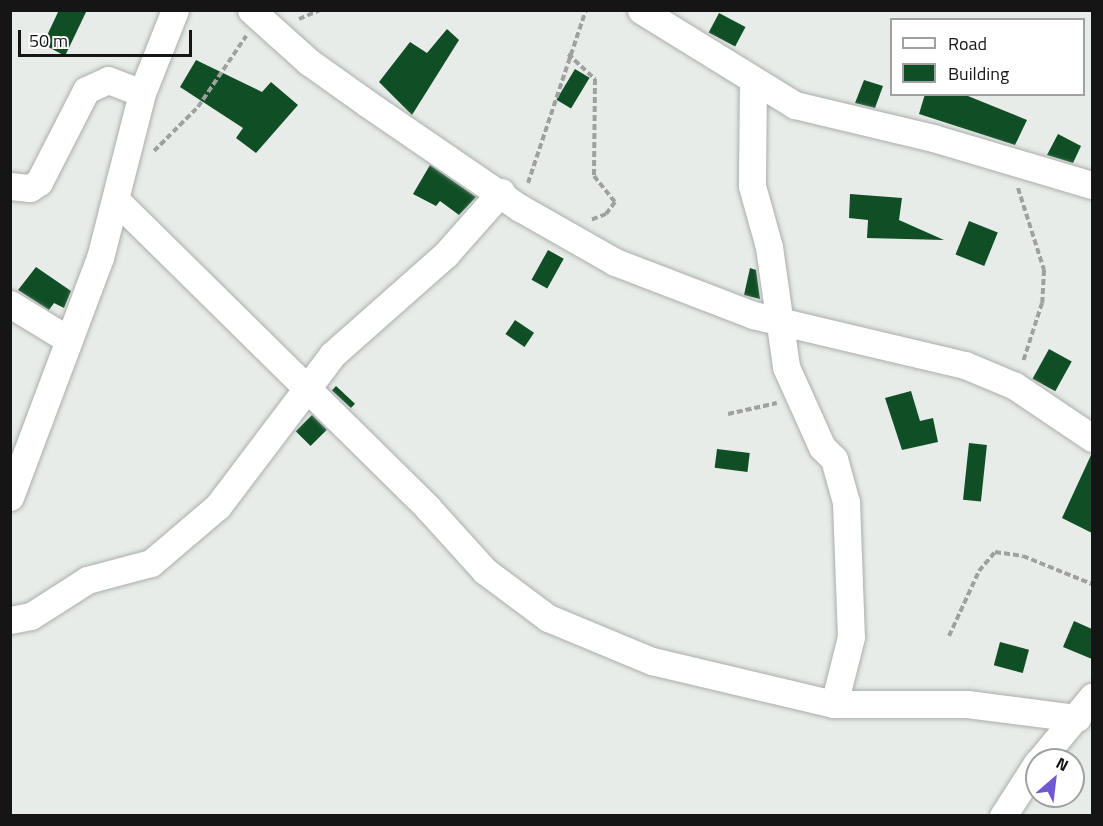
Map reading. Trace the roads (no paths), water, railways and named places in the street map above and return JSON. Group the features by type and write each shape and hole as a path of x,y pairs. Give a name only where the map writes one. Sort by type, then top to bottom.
{"street":[{"path":"10,497 118,202 142,93 175,10"},
{"path":"641,10 753,82 821,114 1011,160 1092,185"},
{"path":"255,14 331,78 507,197 558,230 655,281 780,320 906,348 1015,386 1092,438"},
{"path":"10,186 30,188 39,182 86,90 108,80 142,93"},
{"path":"753,82 752,186 795,392 834,459 846,502 851,637 834,704"},
{"path":"10,620 31,616 87,580 151,563 218,506 332,355 507,197"},
{"path":"118,202 485,571 548,618 652,661 834,704 967,704 1077,718"},
{"path":"10,304 69,340"},
{"path":"1050,748 1092,697"},
{"path":"1003,816 1025,782"}]}
